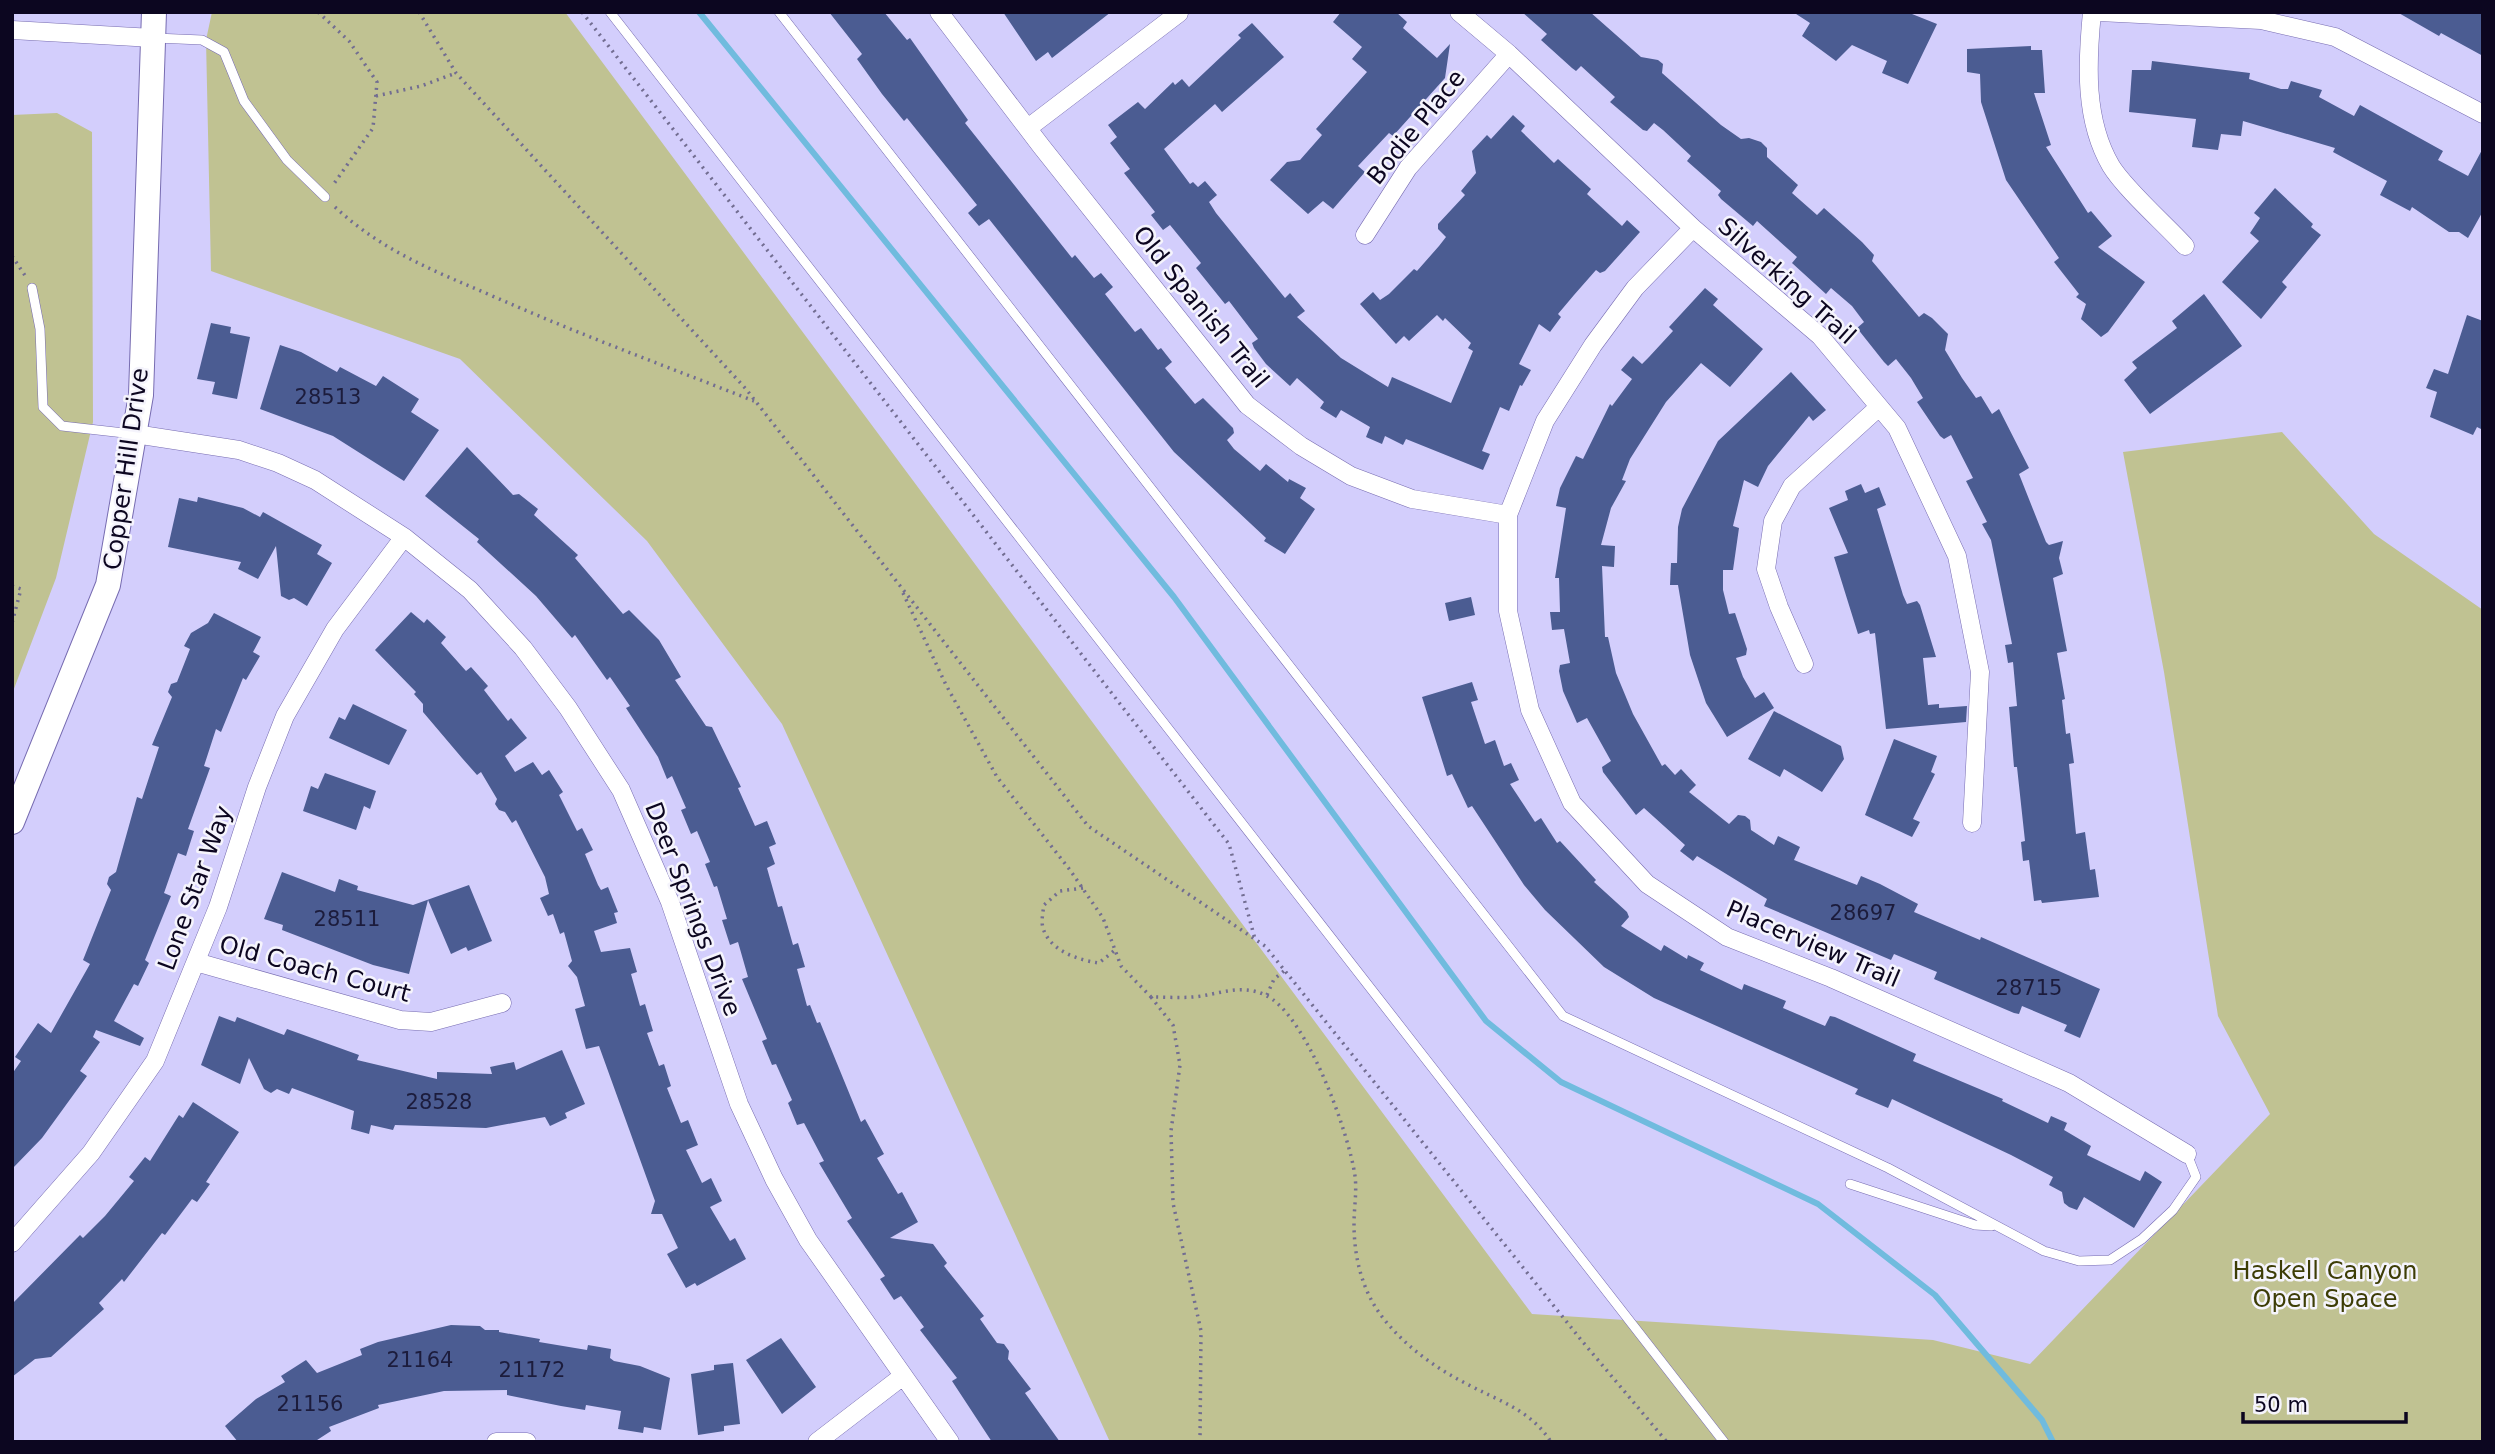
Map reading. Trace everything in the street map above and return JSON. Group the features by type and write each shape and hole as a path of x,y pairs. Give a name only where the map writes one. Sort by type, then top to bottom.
{"main road":[{"name":"Copper Hill Drive","path":"12,822 108,585 135,434 141,395 154,12"}],"street":[{"name":"Old Spanish Trail","path":"939,12 1027,128 1247,405 1301,446 1351,476 1412,499 1508,515"},
{"name":"Silverking Trail","path":"1459,12 1509,54 1692,228 1820,336 1897,428 1957,556 1980,672 1972,823"},
{"path":"2092,12 2086,69 2095,123 2112,167 2185,246"},
{"path":"2099,12 2261,20 2335,37 2483,114"},
{"path":"1027,128 1179,13"},
{"path":"12,30 153,38"},
{"name":"Bodie Place","path":"1365,235 1408,169 1509,54"},
{"name":"Placerview Trail","path":"1692,228 1635,288 1593,345 1545,421 1508,515 1508,611 1530,710 1572,803 1647,884 1727,937 1843,983 2069,1083 2187,1154"},
{"path":"1804,664 1766,569 1773,521 1793,486 1879,407"},
{"name":"Deer Springs Drive","path":"135,434 239,450 278,463 315,480 404,537 470,590 523,648 568,708 621,790 670,902 739,1104 774,1179 808,1240 950,1442"},
{"name":"Lone Star Way","path":"12,1243 91,1153 155,1061 197,962 257,787 285,716 335,629 404,537"},
{"name":"Old Coach Court","path":"197,962 400,1020 431,1023 502,1003"},
{"path":"817,1442 903,1376"},
{"path":"496,1442 527,1442"}],"lane":[{"path":"610,12 1724,1442"},
{"path":"779,12 1563,1016 1888,1168 2044,1251 2079,1261 2110,1259 2142,1239 2173,1210 2196,1177 2187,1154"},
{"path":"153,38 202,40 224,52 244,101 287,160 325,197"},
{"path":"32,288 40,329 43,407 62,426 135,434"},
{"path":"1850,1184 1975,1225 1997,1226"}],"path":[{"path":"318,12 349,41 377,82 373,128 325,197 364,234 420,265 539,317 756,402"},
{"path":"419,12 456,73 756,402 1088,825 1265,946 1667,1442"},
{"path":"582,12 1229,844 1255,940"},
{"path":"376,96 421,86 456,73"},
{"path":"12,256 32,288"},
{"path":"899,584 946,685 997,777 1103,918 1121,966 1173,1025 1180,1065 1171,1131 1174,1203 1201,1331 1200,1442"},
{"path":"12,586 21,589 12,623"},
{"path":"1083,888 1060,891 1044,905 1043,928 1057,947 1078,960 1099,963 1115,950"},
{"path":"1267,995 1274,979 1284,971"},
{"path":"1150,996 1195,997 1236,988 1267,995 1296,1025 1319,1063 1355,1177 1354,1227 1360,1278 1383,1317 1423,1358 1466,1384 1512,1404 1541,1427 1551,1442"}],"green space":[{"name":"Haskell Canyon Open Space","path":"212,12 565,12 1532,1314 1933,1340 2030,1364 2270,1114 2218,1016 2164,672 2123,452 2282,432 2374,534 2483,610 2483,1442 1110,1442 782,724 647,541 460,359 211,271 206,40"},
{"path":"57,113 92,132 93,422 56,578 12,694 12,115"}],"building":[{"path":"829,12 884,12 907,40 910,38 968,120 965,123 1072,258 1075,255 1094,278 1101,273 1113,287 1105,294 1135,332 1141,328 1158,350 1161,348 1172,362 1165,368 1195,404 1203,398 1233,428 1234,433 1227,440 1234,449 1260,471 1266,464 1288,482 1289,479 1306,488 1300,498 1315,509 1285,554 1264,541 1266,538 1174,452 989,219 979,226 968,213 977,205 907,118 904,121 882,94 857,59 862,54"},
{"path":"1003,12 1111,12 1052,58 1048,52 1036,61"},
{"path":"1341,12 1396,12 1407,22 1403,28 1437,58 1450,44 1445,78 1393,136 1389,133 1358,166 1365,172 1333,209 1323,201 1308,214 1270,180 1287,162 1300,160 1322,135 1316,129 1367,72 1352,59 1362,47 1333,22"},
{"path":"1522,12 1590,12 1641,57 1658,60 1663,64 1662,73 1721,125 1741,139 1749,138 1761,142 1767,148 1767,157 1798,185 1792,193 1817,215 1824,208 1862,242 1874,255 1872,261 1919,317 1924,313 1948,334 1945,350 1962,378 1976,398 1981,396 1992,414 1999,409 2029,468 2019,474 2046,542 2049,545 2063,541 2059,558 2063,574 2053,578 2067,651 2057,653 2065,699 2062,700 2066,734 2070,733 2074,763 2069,764 2076,834 2085,832 2090,870 2095,869 2099,897 2042,903 2041,900 2034,901 2029,860 2023,861 2021,842 2025,841 2017,767 2014,767 2009,707 2017,706 2013,662 2008,663 2005,645 2012,644 1991,540 1982,524 1987,522 1966,481 1973,478 1951,435 1944,439 1940,436 1917,402 1923,398 1911,378 1896,359 1888,366 1857,328 1864,322 1852,306 1831,288 1826,294 1792,263 1797,257 1757,221 1753,226 1721,199 1718,195 1721,191 1687,161 1691,156 1663,130 1654,123 1647,131 1643,130 1610,102 1615,97 1581,66 1576,71 1541,40 1547,34"},
{"path":"1793,12 1907,12 1937,24 1908,84 1882,73 1887,61 1852,45 1836,61 1802,36 1810,23"},
{"path":"2397,12 2483,12 2483,56 2441,33 2439,36"},
{"path":"1252,23 1284,57 1222,112 1215,104 1164,149 1190,184 1193,182 1198,187 1205,181 1217,195 1209,202 1216,213 1285,298 1290,293 1305,311 1297,317 1341,358 1388,387 1392,377 1451,403 1473,351 1468,348 1471,343 1445,318 1443,321 1437,315 1409,341 1404,336 1396,344 1360,304 1373,292 1380,300 1389,294 1414,269 1417,271 1439,246 1446,237 1438,229 1438,224 1465,195 1461,191 1476,173 1472,151 1487,135 1491,139 1513,115 1525,126 1521,131 1554,163 1558,159 1591,189 1587,194 1622,226 1627,220 1640,232 1605,271 1600,273 1596,270 1558,314 1561,317 1550,332 1539,324 1519,364 1531,370 1522,386 1520,385 1509,411 1500,407 1482,451 1490,454 1483,470 1406,439 1403,445 1385,436 1382,444 1366,437 1370,427 1341,410 1336,418 1320,408 1324,402 1297,378 1290,386 1266,364 1254,348 1252,343 1258,339 1229,301 1225,304 1196,268 1201,263 1170,225 1163,230 1151,215 1155,212 1124,173 1130,169 1110,143 1117,137 1108,125 1138,102 1145,109 1173,82 1175,85 1182,79 1189,87 1241,38 1238,35"},
{"path":"2031,46 2031,50 2042,50 2045,93 2034,93 2051,145 2046,147 2088,213 2091,211 2112,236 2098,247 2145,282 2108,332 2101,337 2081,319 2086,304 2076,297 2079,294 2054,262 2059,258 2006,180 1981,102 1980,74 1967,72 1967,49"},
{"path":"2152,61 2250,73 2249,79 2281,89 2288,89 2291,81 2322,90 2319,97 2354,116 2360,105 2443,151 2438,160 2468,176 2483,148 2483,211 2468,238 2459,232 2449,232 2412,207 2410,211 2380,195 2387,181 2333,152 2335,148 2243,121 2241,136 2221,134 2218,150 2192,147 2196,119 2129,112 2132,70 2151,70"},
{"path":"2275,188 2321,235 2282,282 2287,287 2261,319 2222,282 2259,241 2250,233 2260,218 2254,213"},
{"path":"1705,288 1718,299 1713,305 1763,349 1730,387 1701,363 1666,402 1630,459 1622,480 1626,481 1611,508 1601,545 1615,546 1614,567 1602,566 1605,637 1608,637 1616,673 1633,714 1662,766 1665,764 1675,775 1681,769 1696,785 1689,792 1729,824 1738,815 1745,816 1750,820 1751,830 1774,845 1778,836 1800,847 1794,860 1857,885 1861,876 1880,884 1918,904 1914,912 1980,940 1981,937 2100,989 2080,1038 2064,1031 2067,1025 2022,1006 2019,1014 2014,1013 1934,979 1937,972 1894,954 1891,960 1764,906 1767,899 1697,856 1693,861 1680,851 1685,845 1644,808 1636,815 1603,772 1602,767 1611,761 1587,718 1577,723 1563,691 1559,671 1560,665 1570,663 1564,629 1552,630 1550,612 1560,612 1559,578 1555,578 1566,508 1556,506 1560,488 1576,456 1583,459 1610,404 1612,406 1632,379 1621,370 1633,356 1642,364 1673,331 1669,327"},
{"path":"2204,294 2242,346 2150,414 2124,380 2137,368 2132,362 2177,328 2172,321"},
{"path":"2467,315 2483,321 2483,430 2477,427 2473,435 2430,417 2437,392 2426,388 2434,369 2448,374"},
{"path":"211,323 231,327 230,333 250,337 237,399 212,394 215,382 197,379"},
{"path":"280,345 301,352 337,372 340,367 376,386 383,376 419,399 411,412 439,430 404,481 333,436 260,409"},
{"path":"1791,372 1826,410 1813,421 1809,416 1768,466 1758,487 1744,480 1733,526 1739,528 1733,570 1723,570 1723,590 1729,614 1735,613 1747,649 1746,655 1736,658 1743,677 1755,698 1764,692 1774,708 1727,737 1706,703 1690,655 1678,585 1670,585 1671,563 1677,563 1678,527 1682,509 1718,441"},
{"path":"467,447 513,495 519,494 538,509 534,515 578,555 575,558 623,614 629,610 659,640 681,677 675,680 706,726 712,727 741,787 738,788 755,826 767,821 776,844 769,847 775,864 767,868 778,907 782,906 793,945 798,943 805,967 797,969 807,1006 810,1005 817,1023 820,1022 861,1122 865,1119 884,1154 877,1158 898,1194 902,1192 918,1222 890,1238 933,1244 947,1263 944,1266 984,1316 980,1319 997,1343 1004,1344 1009,1351 1008,1359 1031,1389 1025,1393 1060,1442 992,1442 952,1381 957,1378 920,1330 924,1327 901,1296 894,1300 880,1279 885,1276 847,1221 852,1218 819,1163 824,1161 804,1123 797,1125 788,1103 792,1100 762,1041 767,1039 742,979 748,977 738,942 730,945 722,920 727,919 717,886 714,887 705,864 710,862 697,831 691,834 681,810 686,808 672,776 667,779 658,757 626,708 630,706 610,677 607,680 575,635 572,638 536,596 477,542 479,539 425,496"},
{"path":"1861,484 1865,493 1879,487 1886,505 1877,509 1903,595 1907,604 1917,601 1920,605 1936,657 1923,658 1928,705 1939,704 1939,708 1967,706 1966,722 1886,729 1875,633 1870,634 1869,630 1858,634 1834,557 1848,553 1829,508 1848,500 1845,491"},
{"path":"198,497 243,508 260,517 263,512 322,545 317,554 332,563 307,606 294,598 289,600 281,596 276,546 258,579 238,569 241,562 168,547 179,498 197,502"},
{"path":"1471,597 1475,615 1449,621 1445,603"},
{"path":"411,612 424,623 427,619 446,637 441,643 466,671 471,667 488,686 484,690 508,721 511,718 527,738 505,756 515,772 533,762 542,775 549,770 563,792 559,795 577,831 582,828 593,850 585,854 598,885 601,890 608,887 618,912 614,913 617,923 594,931 601,952 630,948 637,972 631,974 640,1006 645,1004 653,1031 647,1033 659,1066 664,1064 671,1086 667,1088 681,1123 688,1120 698,1145 686,1150 702,1183 711,1178 722,1201 710,1207 730,1241 735,1238 746,1259 697,1286 695,1283 686,1288 667,1254 678,1248 662,1214 651,1214 655,1201 599,1046 586,1049 575,1009 585,1006 577,977 568,966 572,961 564,932 560,934 553,914 548,916 540,898 549,894 545,877 516,820 512,823 505,812 499,810 495,804 497,799 481,772 477,775 462,758 423,712 423,704 414,694 416,692 375,650"},
{"path":"214,613 261,637 253,652 260,656 246,680 243,678 221,732 216,729 204,766 210,768 188,829 194,831 186,856 178,853 164,893 171,896 145,960 149,963 138,986 134,984 114,1021 144,1038 140,1046 96,1030 93,1037 100,1042 80,1071 87,1076 42,1138 12,1169 12,1074 21,1061 15,1057 38,1023 51,1033 90,964 83,960 111,890 107,884 109,877 116,872 137,797 142,799 159,747 152,745 172,697 168,692 171,684 177,682 190,649 184,646 191,633 208,623"},
{"path":"1472,682 1478,700 1471,702 1485,744 1495,740 1504,766 1511,763 1519,780 1510,784 1535,822 1541,818 1557,843 1560,841 1596,880 1594,882 1627,912 1629,917 1621,926 1661,951 1664,945 1687,959 1688,955 1704,963 1700,970 1742,990 1744,984 1786,1001 1783,1008 1825,1026 1830,1016 1835,1017 1916,1054 1913,1061 2003,1099 2002,1101 2048,1123 2051,1116 2067,1123 2064,1130 2091,1146 2087,1155 2140,1181 2145,1171 2162,1182 2134,1228 2084,1197 2077,1210 2069,1207 2064,1203 2062,1192 2049,1185 2053,1177 2011,1155 1892,1099 1888,1108 1855,1094 1858,1089 1654,998 1604,967 1545,910 1524,885 1472,806 1468,808 1452,774 1447,776 1422,697"},
{"path":"353,704 407,730 389,765 329,738 339,717 345,720"},
{"path":"1774,711 1841,746 1844,759 1822,792 1784,769 1780,777 1748,759"},
{"path":"1894,739 1937,756 1931,772 1935,774 1913,819 1920,822 1912,837 1865,815"},
{"path":"325,773 376,791 370,809 364,806 356,830 303,811 311,786 318,789"},
{"path":"282,872 335,892 339,879 358,886 357,890 413,905 469,885 492,941 468,951 466,947 451,954 428,900 409,974 373,965 282,930 283,925 264,919"},
{"path":"219,1016 235,1022 237,1017 284,1035 287,1029 359,1055 357,1060 437,1079 437,1072 492,1074 490,1067 514,1062 516,1070 562,1050 585,1104 565,1113 567,1118 550,1126 545,1117 486,1128 395,1125 393,1130 371,1125 369,1134 351,1129 354,1111 292,1088 289,1094 277,1089 271,1093 264,1089 249,1058 240,1084 201,1065"},
{"path":"193,1102 239,1132 206,1182 210,1184 197,1202 192,1199 165,1235 162,1233 124,1282 122,1279 99,1303 104,1309 51,1357 35,1359 12,1377 12,1304 80,1235 83,1238 105,1216 134,1181 129,1177 145,1157 150,1161 179,1115 183,1118"},
{"path":"451,1325 480,1326 485,1330 499,1330 540,1339 539,1342 587,1350 588,1345 611,1349 610,1358 614,1361 640,1366 670,1378 661,1430 644,1427 643,1433 618,1429 621,1411 586,1405 585,1410 561,1406 507,1395 507,1390 444,1391 378,1405 379,1408 329,1427 331,1431 314,1442 238,1442 225,1426 256,1399 285,1382 281,1376 306,1360 317,1373 362,1355 360,1349 378,1342"},
{"path":"781,1338 816,1387 782,1414 746,1360"},
{"path":"733,1363 740,1424 724,1426 724,1431 698,1435 691,1374 714,1370 714,1365"}],"waterway":[{"path":"699,12 1174,597 1486,1021 1561,1082 1818,1204 1935,1295 2042,1420 2053,1442"}]}
